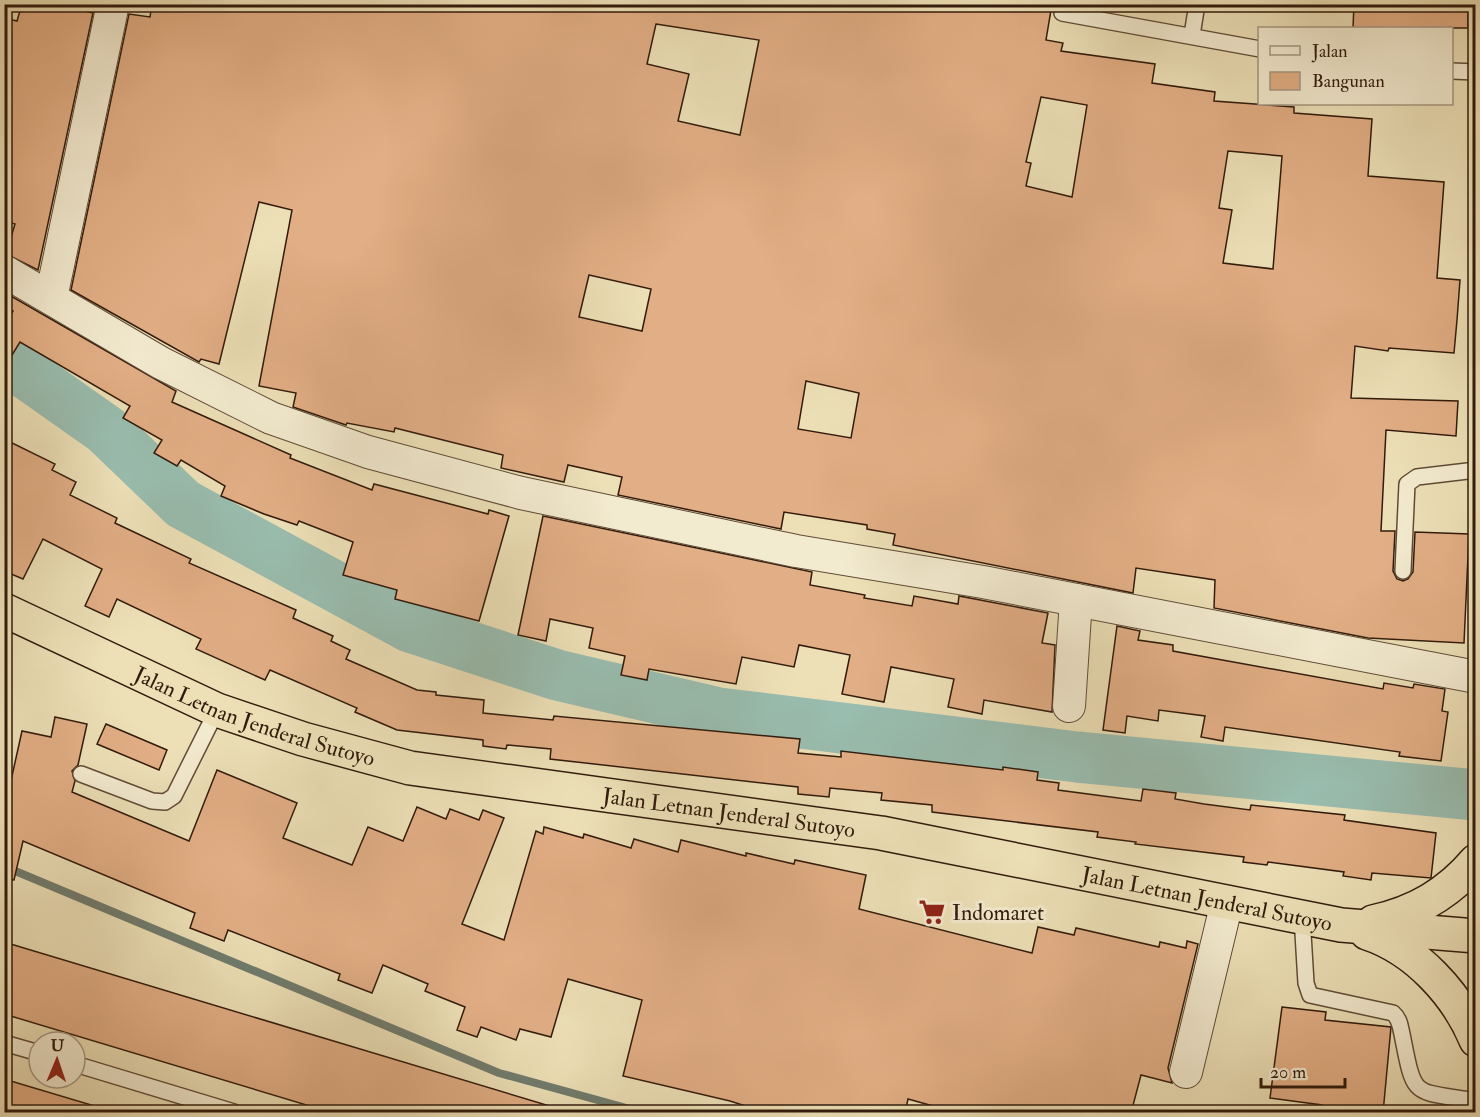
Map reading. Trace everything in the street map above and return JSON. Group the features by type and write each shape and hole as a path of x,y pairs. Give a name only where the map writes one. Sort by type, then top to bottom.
{"highway":[{"name":"Jalan Letnan Jenderal Sutoyo","path":"4,610 217,710 303,739 410,768 881,833 1341,925 1476,936"},
{"path":"1341,925 1375,921 1407,913 1437,898 1462,877 1476,861"},
{"path":"1341,925 1373,935 1393,945 1429,971 1451,996 1469,1023 1476,1040"}],"street":[{"path":"51,298 113,4"},
{"path":"4,271 161,363 271,418 368,452 521,493 589,508 796,550 1076,600 1476,677"},
{"path":"1069,706 1076,600"},
{"path":"1186,1072 1227,902"}],"lane":[{"path":"1192,35 1197,4"},
{"path":"1062,13 1258,49"},
{"path":"1453,71 1476,72"},
{"path":"1403,571 1407,484 1418,477 1476,470"},
{"path":"81,774 152,801 169,800 174,796 199,750 217,710"},
{"path":"1302,917 1306,983 1310,994 1393,1013 1399,1021 1410,1078 1415,1087 1424,1092 1476,1101"},
{"path":"4,1043 27,1050"},
{"path":"87,1068 234,1113"}],"building":[{"path":"22,4 57,4 93,13 38,270 6,254 15,224 4,221 4,18 17,21"},
{"path":"152,4 182,8 182,4 1052,4 1046,40 1063,43 1061,51 1155,64 1152,83 1215,92 1214,101 1294,107 1294,113 1372,119 1368,176 1444,182 1437,278 1460,280 1457,320 1454,353 1389,348 1388,351 1355,346 1351,398 1458,401 1456,436 1386,430 1381,531 1395,531 1393,571 1397,579 1403,581 1408,579 1413,572 1415,532 1469,534 1464,643 1368,638 1214,608 1215,580 1136,568 1133,593 893,545 895,534 867,529 867,525 784,512 781,529 618,495 622,477 568,465 564,482 501,468 503,455 395,428 394,432 347,423 346,425 293,407 296,393 259,386 292,210 259,202 219,364 201,359 199,362 71,290 129,14 150,17","holes":["656,24 759,40 740,135 678,121 689,74 647,64","1041,97 1087,105 1072,197 1026,186 1031,163 1026,162","1228,151 1282,156 1273,269 1223,263 1232,210 1219,208","589,275 651,289 642,331 579,317","806,381 859,393 851,438 798,429"]},
{"path":"1354,4 1468,4 1468,28 1353,27"},
{"path":"4,292 176,391 172,402 291,455 290,458 372,490 374,484 488,514 489,510 509,516 479,621 395,599 397,590 343,575 353,542 299,521 297,525 264,514 221,496 225,486 181,460 177,466 154,453 162,440 123,418 130,406 20,342 4,368 4,326 13,311 4,306"},
{"path":"4,439 55,464 52,470 76,482 70,495 117,518 115,523 191,559 189,563 296,610 293,618 333,636 331,641 350,650 346,659 417,690 436,692 436,695 484,700 483,713 553,720 554,716 800,739 798,753 841,757 841,751 1003,770 1003,767 1038,772 1037,780 1059,783 1058,790 1141,801 1143,789 1176,793 1175,799 1250,810 1251,805 1345,815 1344,820 1436,833 1431,878 1372,873 1371,880 1343,876 1344,872 1268,862 1267,865 1243,862 1244,857 1135,844 1136,842 1097,837 1098,832 932,812 932,805 881,800 882,793 830,788 829,797 798,794 798,787 550,759 551,749 507,745 506,749 483,746 483,740 397,730 355,712 357,708 270,670 265,680 196,649 201,639 117,599 109,617 85,606 102,569 43,539 23,579 4,571"},
{"path":"543,516 812,572 810,585 865,595 864,598 912,606 914,596 958,604 959,596 1048,613 1042,643 1055,645 1052,712 984,700 982,714 948,707 954,679 891,667 884,702 842,694 850,655 799,645 794,667 742,657 736,684 649,669 647,680 621,675 625,656 589,648 593,628 550,619 546,641 518,635"},
{"path":"1117,626 1140,631 1138,640 1173,645 1173,651 1383,689 1384,683 1413,688 1414,684 1445,689 1442,711 1448,712 1441,761 1399,756 1400,752 1225,727 1223,741 1201,737 1205,716 1159,710 1158,721 1127,716 1125,733 1103,730"},
{"path":"55,717 87,724 78,765 72,771 75,781 72,792 189,841 217,770 297,803 283,838 352,865 368,827 403,841 417,807 446,819 450,809 479,820 483,810 504,818 462,924 504,940 536,831 543,834 544,827 583,838 584,834 631,848 634,839 678,852 681,840 746,856 746,853 794,864 795,860 866,875 859,909 1032,953 1038,927 1074,935 1076,928 1159,947 1160,942 1186,948 1187,941 1198,944 1168,1068 1172,1083 1141,1075 1131,1113 958,1113 908,1099 905,1113 754,1113 755,1109 730,1101 623,1076 642,1000 568,979 551,1037 520,1029 516,1040 481,1027 477,1037 457,1030 465,1007 425,991 428,984 383,965 372,993 338,980 340,974 228,930 224,941 190,928 195,913 23,841 14,880 4,879 4,812 22,731 51,737"},
{"path":"106,724 167,750 159,770 97,744"},
{"path":"4,942 553,1107 552,1113 333,1113 87,1039 87,1030 57,1030 4,1014"},
{"path":"1282,1007 1326,1012 1325,1020 1391,1027 1383,1113 1322,1108 1322,1105 1270,1098"},
{"path":"4,1079 27,1086 27,1090 41,1090 98,1107 97,1113 4,1113"}],"waterway":[{"path":"4,362 28,375 106,430 183,504 410,627 557,675 719,713 1077,757 1476,795"},
{"path":"8,868 499,1073 641,1112"}],"place":[{"name":"Indomaret","path":"932,912"}]}
